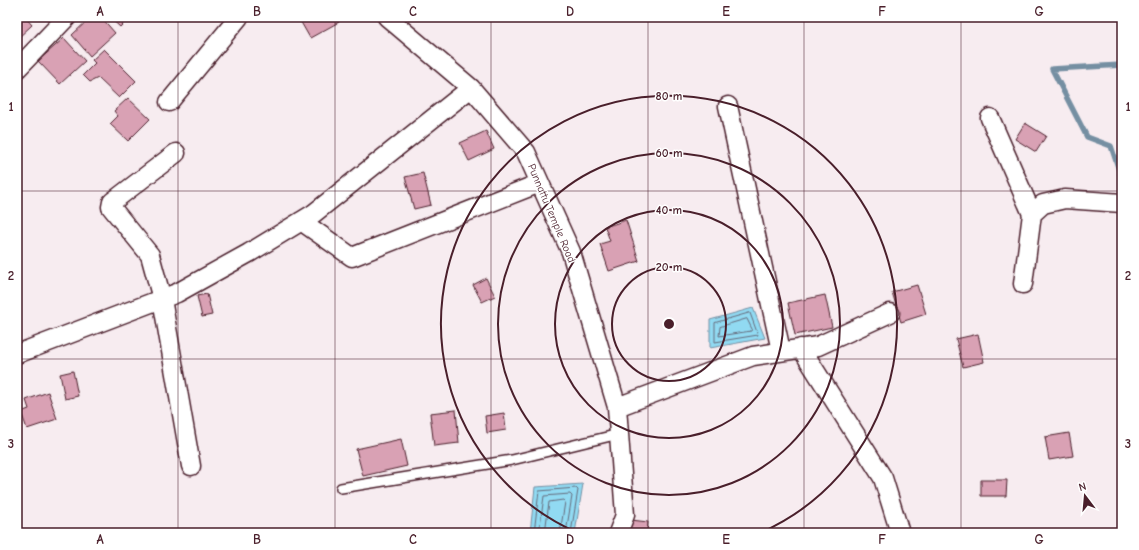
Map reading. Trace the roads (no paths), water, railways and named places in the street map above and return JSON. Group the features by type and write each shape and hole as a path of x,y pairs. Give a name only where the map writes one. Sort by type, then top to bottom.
{"street":[{"path":"17,69 67,17"},
{"path":"169,102 239,17"},
{"name":"Punnattu Temple Road","path":"387,17 472,88 526,152 571,252 617,407 625,515 618,533"},
{"path":"17,354 177,293 242,257 301,221 472,88"},
{"path":"728,106 781,351"},
{"path":"990,118 1032,214 1023,284"},
{"path":"176,153 112,202 111,207 150,255 162,299 191,466"},
{"path":"301,221 352,257 540,183"},
{"path":"1032,214 1043,204 1065,199 1122,203"},
{"path":"617,407 753,356 818,346 890,314"},
{"path":"801,348 883,478 900,533"}],"lane":[{"path":"341,488 512,460 619,434"}],"water":[{"path":"753,308 765,338 710,348 710,320"},
{"path":"583,484 575,533 530,533 535,487"}],"waterway":[{"path":"1122,65 1052,69 1087,137 1111,146 1122,179"}]}
